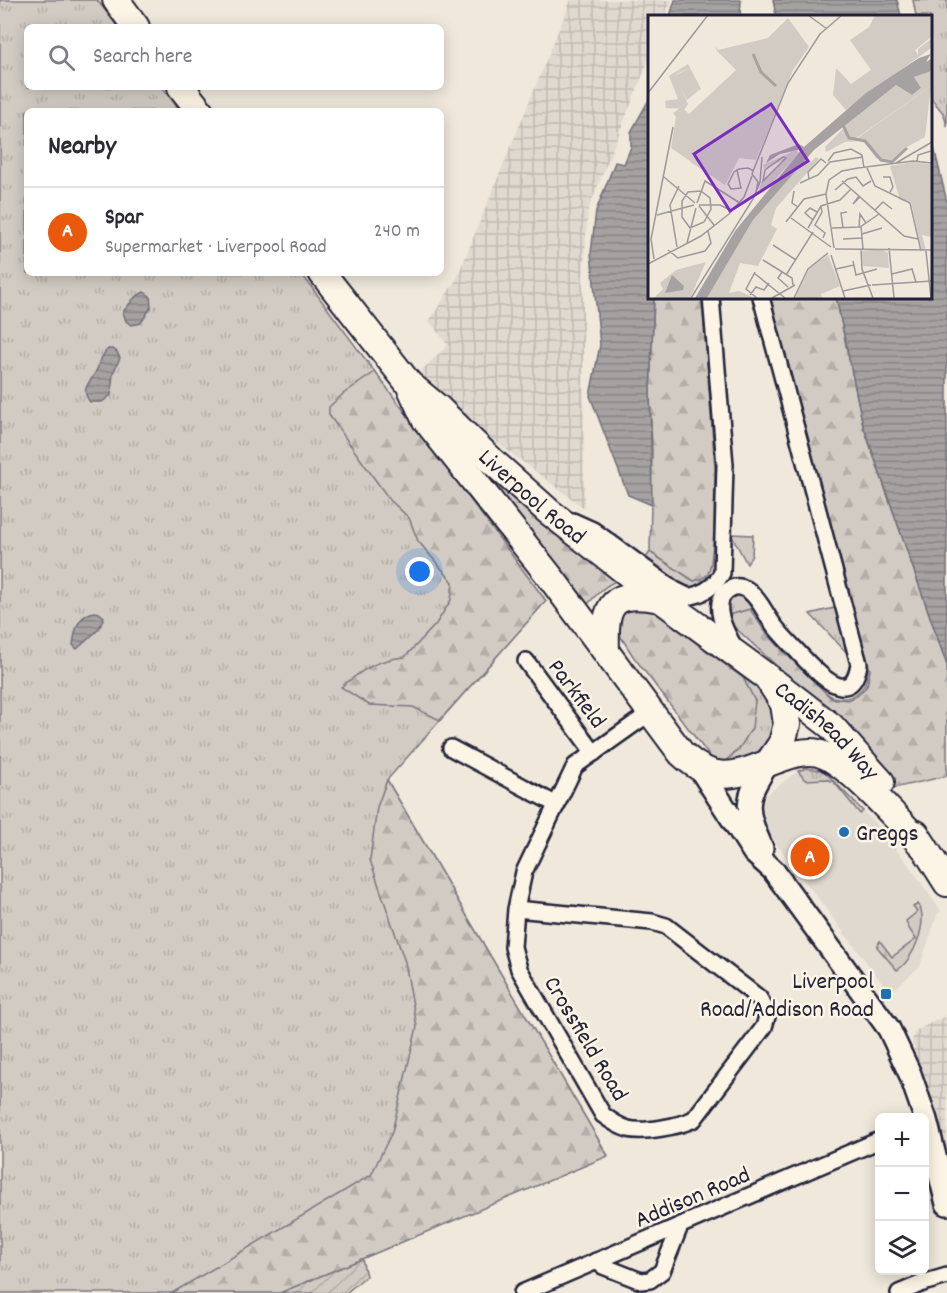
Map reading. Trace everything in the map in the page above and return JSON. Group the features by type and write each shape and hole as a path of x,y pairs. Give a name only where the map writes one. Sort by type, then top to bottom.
{"highway":[{"path":"116,0 134,24"},
{"path":"184,90 198,108"},
{"name":"Liverpool Road","path":"324,276 409,384 438,408 492,461 548,511 766,677"},
{"name":"Liverpool Road","path":"409,384 425,419 606,650 681,753 700,769"},
{"path":"606,650 604,626 616,602 627,596 637,595 662,600"},
{"path":"766,677 784,704 787,724 782,743 769,762"},
{"name":"Cadishead Way","path":"766,677 797,698 831,726 892,794 947,883"},
{"name":"Cadishead Way","path":"700,769 720,774 740,774 802,752 817,753 843,766 924,847"}],"main road":[{"path":"769,762 750,794 749,816 773,870"},
{"path":"700,769 754,853 773,870 889,1029 910,1074 922,1113"},
{"path":"929,1136 947,1204"}],"street":[{"path":"662,600 709,590 717,583 722,573 725,465 711,298"},
{"path":"722,573 734,587 748,590 758,600 772,623 821,677 838,686 853,681 859,664 761,298"},
{"path":"548,511 593,530 675,590 687,596"},
{"path":"734,587 726,592 719,606 725,631 739,656"},
{"name":"Parkfield","path":"526,661 594,753"},
{"name":"Crossfield Road","path":"516,909 652,922 666,926 759,998 768,1013 764,1027 694,1119 682,1125 631,1130 616,1125 603,1115 519,969 513,946 516,909 524,872 575,766 651,712"},
{"path":"451,748 557,805"},
{"name":"Addison Road","path":"522,1293 875,1142"},
{"path":"596,1261 640,1281 650,1280 662,1271 680,1226"},
{"path":"899,1293 947,1276"}],"shaded area":[{"path":"571,0 672,0 665,15 648,15 648,62 588,210 583,280 584,508 483,432 428,383 420,372 448,345 429,321 456,280"},
{"path":"675,0 741,0 740,15 670,15"},
{"path":"773,0 897,0 901,15 776,15"},
{"path":"648,102 648,298 654,298 650,392 652,505 628,495 590,396 600,345 591,253 596,211 615,162 624,164 631,147 631,132"},
{"path":"932,139 947,202 947,665 863,425 836,298 932,298"},
{"path":"144,292 150,296 151,307 141,323 131,325 126,321 123,312 135,297"},
{"path":"108,349 117,352 120,358 113,373 111,395 102,402 90,402 86,393 87,386"},
{"path":"94,612 104,617 99,629 77,649 73,645 78,624 88,614"},
{"path":"806,768 826,773 844,790 908,864 941,911 937,915 920,966 890,993 766,830 762,817 763,802 767,794 798,771"},
{"path":"947,1015 947,1174 912,1040 915,1031"}],"green space":[{"path":"0,0 97,0 116,24 24,24 24,90 164,90 178,108 24,108 24,276 303,276 546,601 387,780 608,1156 280,1293 0,1293"},
{"path":"913,0 947,0 947,127 944,114 932,99 932,15 916,15"},
{"path":"654,298 702,298 715,468 711,563 708,574 702,579 694,581 650,552 652,452 650,392"},
{"path":"702,298 705,298 719,467 715,564 711,579 707,578 698,585 680,584 645,559 650,552 694,581 714,498 715,467"},
{"path":"767,298 770,298 870,670 869,680 860,694 854,698 839,700 831,697 823,692 764,630 750,609 726,616 726,607 730,597 741,594 778,643 809,676 833,697 848,698 859,692 865,684 868,671"},
{"path":"770,298 836,298 863,425 947,665 947,776 894,788 827,712 730,623 726,616 750,609 764,630 783,651 831,698 848,700 857,696 867,686 870,670"},
{"path":"375,372 546,601 440,720 413,707 369,705 341,687 370,666 386,660 405,657 436,624 451,600 453,582 418,541 409,518 389,499 329,415 329,407 343,394"},
{"path":"484,468 623,578 603,589 587,605 482,472"},
{"path":"731,534 753,535 752,555 747,564"},
{"path":"639,603 743,678 755,701 752,728 739,749 724,762 711,758 633,656 616,629 618,614"},
{"path":"838,607 849,655 810,614"},
{"path":"743,678 761,690 773,702 775,723 773,731 757,752 743,760 724,762 739,749 755,701"},
{"path":"806,768 826,773 863,811 860,814 834,782 826,779 805,780 798,771"},
{"path":"387,780 608,1156 280,1293 172,1293 371,1175 392,1132 417,1027 405,962 370,860 377,807"},
{"path":"918,904 922,920 918,940 909,958 897,970 877,947 880,941 892,957 916,939 906,921 917,912 913,907"},
{"path":"362,1259 366,1276 346,1293 280,1293"}],"place":[{"name":"Greggs","path":"844,832"},
{"name":"Spar","path":"810,857"},
{"name":"Liverpool Road/Addison Road","path":"886,994"}]}
